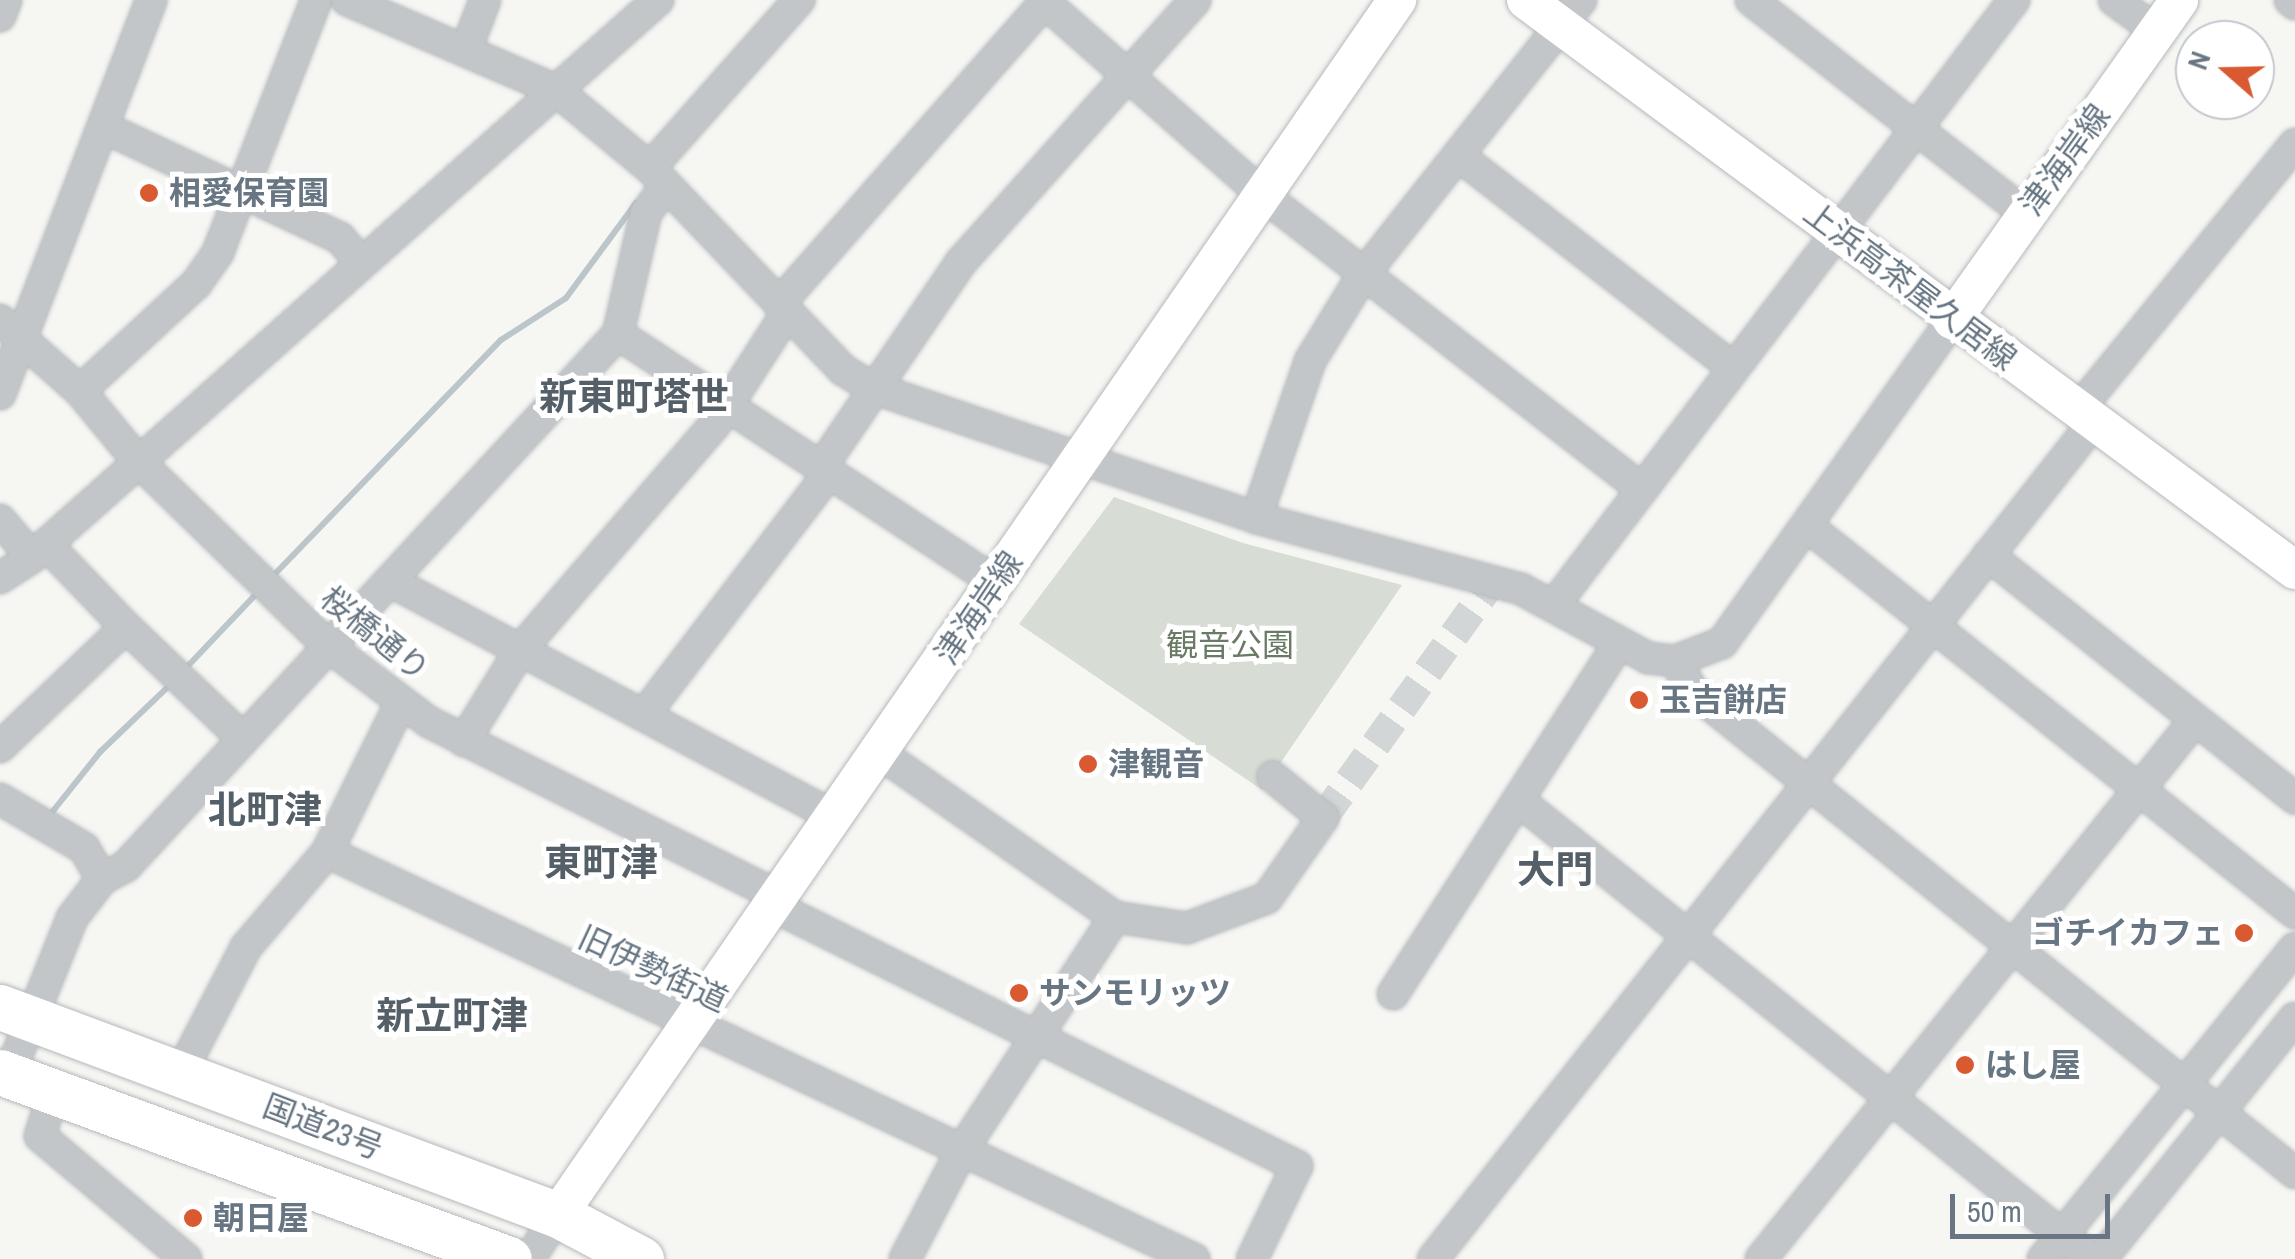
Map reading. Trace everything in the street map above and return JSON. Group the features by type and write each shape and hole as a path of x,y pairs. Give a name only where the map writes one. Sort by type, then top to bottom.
{"highway":[{"name":"国道23号","path":"16,1012 558,1215 640,1259"},
{"name":"国道23号","path":"4,1073 509,1259"}],"main road":[{"name":"津海岸線","path":"558,1215 881,754 1397,0"},
{"name":"上浜高茶屋久居線","path":"1526,0 1572,13 1952,320 2295,570"},
{"name":"津海岸線","path":"1952,320 2180,0"}],"street":[{"path":"0,16 6,0"},
{"path":"0,394 11,329 103,127 151,0"},
{"path":"80,391 196,284 218,252 316,0"},
{"path":"347,0 556,90 658,177 844,370 873,388 1256,518 1555,604 1618,645 1675,662 1722,643 1952,320"},
{"path":"466,50 484,0"},
{"path":"0,578 39,550 658,0"},
{"path":"4,1073 16,1012 72,918 102,879 126,866 618,334 658,177 800,0"},
{"path":"644,715 824,471 873,388 962,261 1195,0"},
{"path":"1555,604 1914,126 2014,0"},
{"path":"2114,0 2157,31"},
{"path":"464,740 520,649 726,406 783,308 1045,1 1264,196 1640,488"},
{"path":"1759,1 2026,214"},
{"path":"1256,518 1310,361 1363,275 1572,13"},
{"path":"103,127 340,238 362,262"},
{"path":"1433,1259 1684,934 1988,556 2086,416 2295,144"},
{"path":"1459,156 1733,368"},
{"name":"桜橋通り","path":"11,329 80,391 138,461 328,646 401,702 464,740 1036,1038 1297,1166 1252,1259"},
{"path":"618,334 996,582"},
{"path":"0,520 126,627 243,739"},
{"path":"1807,526 2295,913"},
{"path":"1988,556 2295,798"},
{"path":"390,581 836,818"},
{"path":"0,747 126,627"},
{"path":"1392,994 1618,645"},
{"path":"1675,662 1693,691 2295,1172"},
{"path":"180,1074 246,947 326,852 401,702"},
{"path":"1760,1259 2194,720"},
{"path":"881,754 1115,917 1187,928 1273,902 1323,818 1274,777"},
{"path":"0,799 84,848 102,879"},
{"path":"1518,800 1890,1097 2053,1247 2092,1259"},
{"name":"旧伊勢街道","path":"326,852 691,1027 1194,1259"},
{"path":"905,1259 962,1150 1115,917"},
{"path":"2053,1247 2295,948"},
{"path":"2101,1259 2295,1018"},
{"path":"54,1091 40,1136 182,1258"},
{"path":"530,1259 558,1215"}],"green space":[{"name":"観音公園","path":"1114,497 1243,543 1402,585 1262,790 1019,624"}],"waterway":[{"path":"271,578 501,340 566,298 636,203"},
{"path":"185,669 259,591"},
{"path":"49,816 100,752 173,682"}],"tunnel":[{"path":"1323,818 1491,583"}],"place":[{"name":"相愛保育園","path":"149,193"},
{"name":"玉吉餅店","path":"1639,700"},
{"name":"津観音","path":"1088,764"},
{"name":"ゴチイカフェ","path":"2244,933"},
{"name":"サンモリッツ","path":"1019,993"},
{"name":"はし屋","path":"1965,1065"},
{"name":"朝日屋","path":"193,1218"}],"district":[{"name":"新東町塔世","path":"634,397"},
{"name":"北町津","path":"265,810"},
{"name":"東町津","path":"601,863"},
{"name":"大門","path":"1555,870"},
{"name":"新立町津","path":"452,1016"}]}
